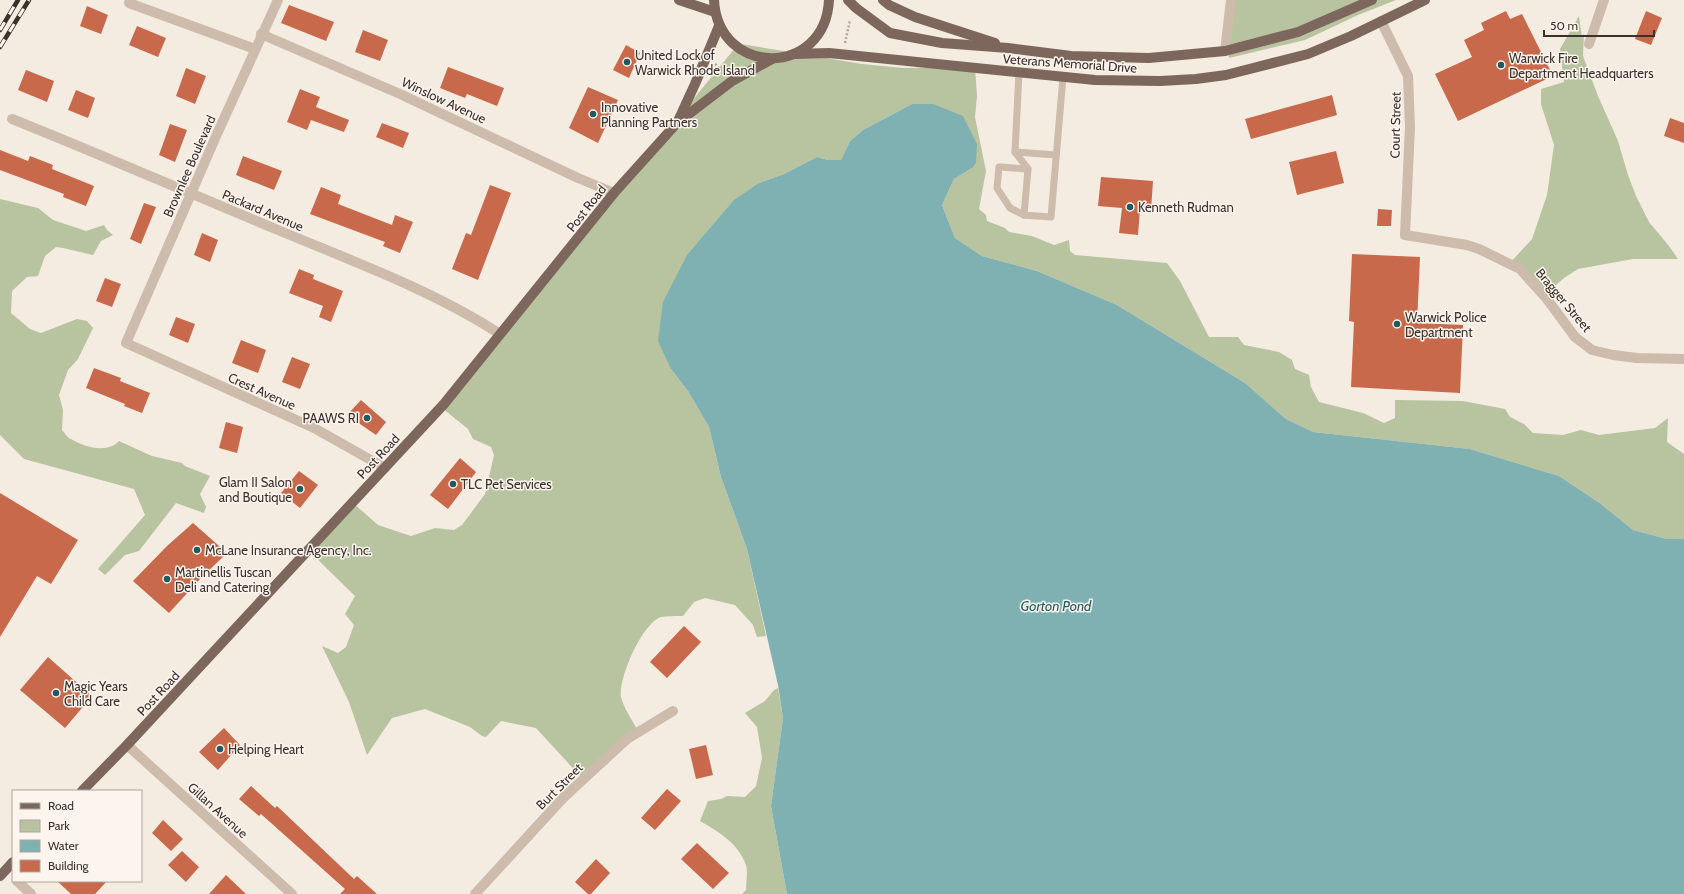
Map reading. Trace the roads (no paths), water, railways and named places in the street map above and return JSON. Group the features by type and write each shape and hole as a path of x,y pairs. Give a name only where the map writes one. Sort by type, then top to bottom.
{"main road":[{"path":"679,0 715,12"},
{"name":"Post Road","path":"714,0 715,12 719,26 728,39 741,50 756,57 772,59 784,58 810,45 822,30 828,13 829,0"},
{"name":"Veterans Memorial Drive","path":"848,0 856,8 890,33 942,43 1008,48 1071,56 1148,58 1225,51 1298,32 1372,0"},
{"path":"883,0 889,5 915,17 1008,48"},
{"name":"Veterans Memorial Drive","path":"794,54 829,53 1094,80 1160,81 1196,79 1226,75 1308,54 1351,36 1425,0"},
{"name":"Post Road","path":"677,123 719,26"},
{"name":"Post Road","path":"83,790 127,745 444,404 614,193 677,123 732,81 772,59"},
{"path":"3,873 12,863"}],"street":[{"name":"Brownlee Boulevard","path":"126,343 256,49 261,34 278,0"},
{"path":"1225,51 1231,0"},
{"path":"1589,44 1604,0"},
{"path":"129,3 256,49"},
{"name":"Court Street","path":"1381,21 1408,76 1410,127 1405,235"},
{"name":"Winslow Avenue","path":"261,34 400,94 578,178 614,193"},
{"name":"Packard Avenue","path":"12,119 115,160 191,194 381,273 477,319 500,334"},
{"name":"Bragger Street","path":"1405,235 1467,245 1479,249 1520,270 1547,299 1575,337 1592,350 1613,355 1637,358 1684,359"},
{"name":"Crest Avenue","path":"126,343 314,428 385,468"},
{"name":"Burt Street","path":"475,894 563,798 627,739 673,711"},
{"name":"Gillan Avenue","path":"127,745 292,894"},
{"path":"3,873 12,878"},
{"path":"18,882 31,894"}],"lane":[{"path":"1019,72 1015,152 1028,169 1024,215"},
{"path":"1028,169 999,167 997,188 1010,208 1024,215 1051,217 1063,77"},
{"path":"1015,152 1056,155"}],"water":[{"name":"Gorton Pond","path":"912,104 933,104 963,116 977,144 976,163 972,168 954,179 942,205 955,238 982,256 1037,271 1117,305 1245,383 1286,419 1313,432 1470,449 1559,476 1601,504 1633,530 1667,539 1684,539 1684,894 787,894 771,806 783,718 778,685 747,549 721,477 709,427 688,391 671,369 658,341 663,302 687,255 734,200 759,183 784,174 817,157 828,160 841,160 850,141 863,130"}],"railway":[{"path":"0,30 18,0"},
{"path":"0,47 29,0"}],"place":[{"name":"United Lock of Warwick Rhode Island","path":"627,62"},
{"name":"Warwick Fire Department Headquarters","path":"1501,65"},
{"name":"Innovative Planning Partners","path":"593,114"},
{"name":"Kenneth Rudman","path":"1130,207"},
{"name":"Warwick Police Department","path":"1397,324"},
{"name":"PAAWS RI","path":"367,418"},
{"name":"TLC Pet Services","path":"453,484"},
{"name":"Glam II Salon and Boutique","path":"300,489"},
{"name":"McLane Insurance Agency, Inc.","path":"197,550"},
{"name":"Martinellis Tuscan Deli and Catering","path":"167,579"},
{"name":"Magic Years Child Care","path":"56,693"},
{"name":"Helping Heart","path":"220,749"}]}
